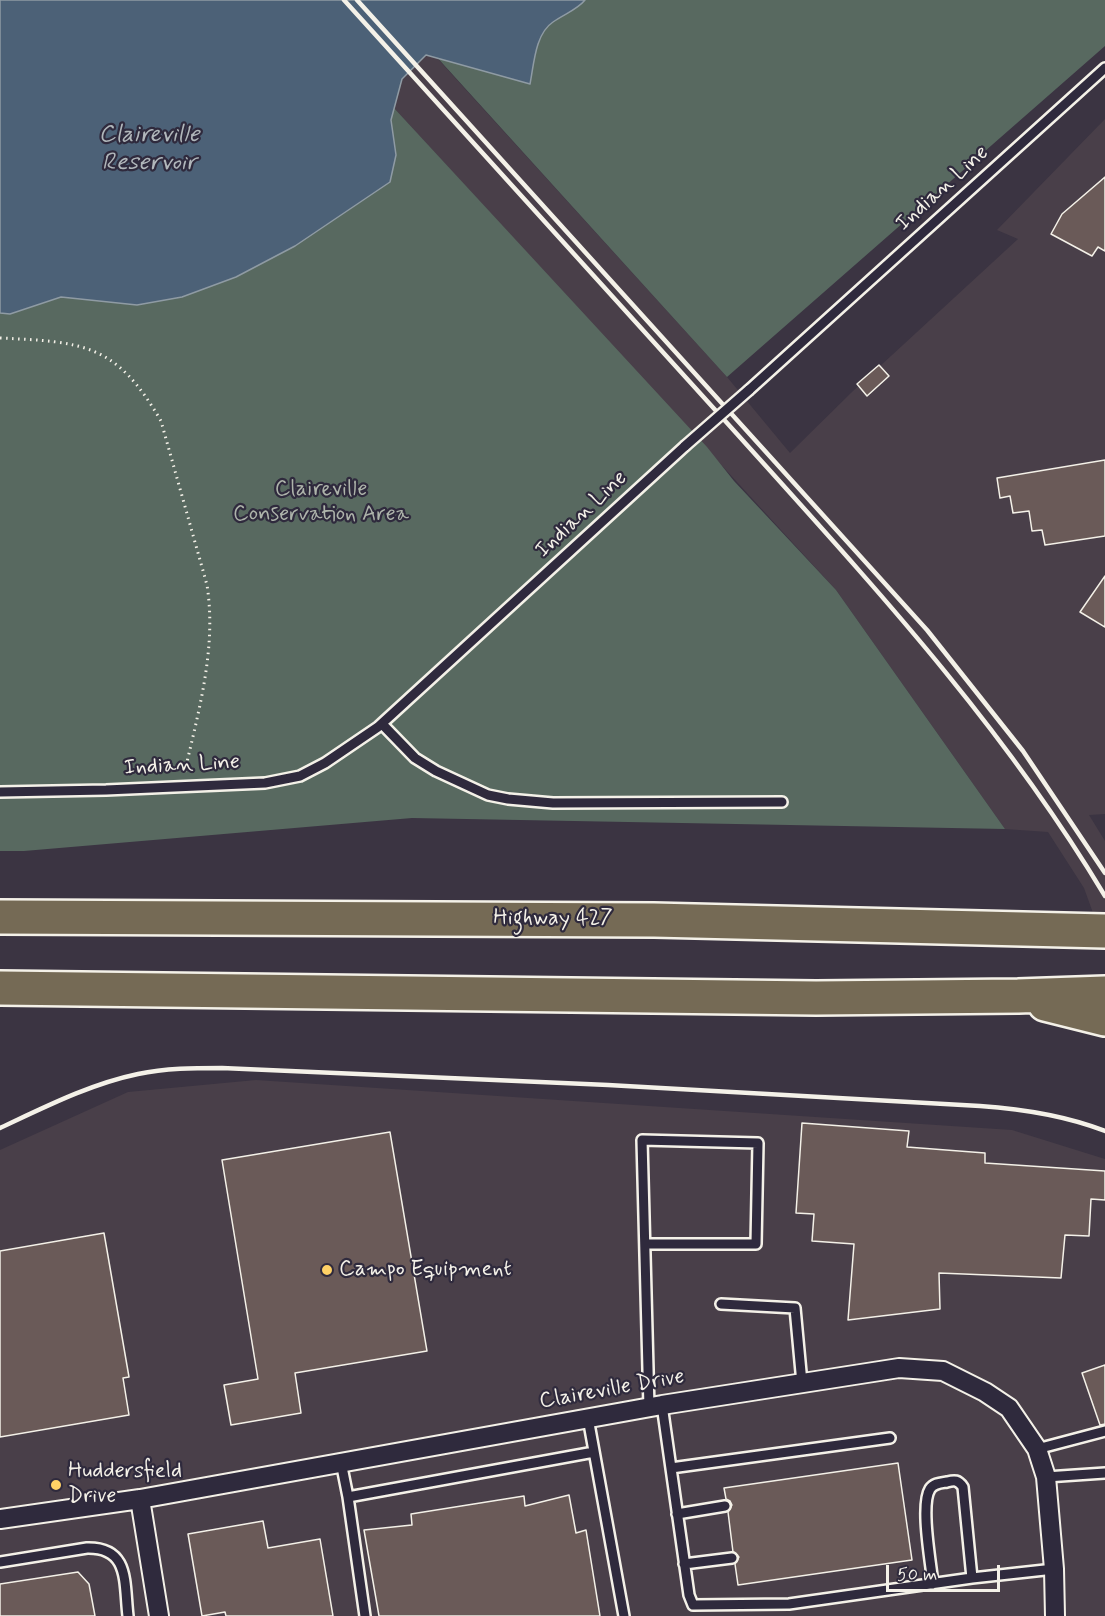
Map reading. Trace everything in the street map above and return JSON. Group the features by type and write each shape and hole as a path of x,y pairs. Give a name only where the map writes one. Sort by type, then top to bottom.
{"highway":[{"name":"Highway 427","path":"0,917 654,920 1105,931"},
{"path":"0,988 816,998 1017,996 1098,1006"}],"street":[{"name":"Claireville Drive","path":"0,1519 140,1499 588,1417 802,1383 899,1368 943,1371 985,1392 1009,1408 1037,1449 1046,1477 1054,1569 1055,1616"},
{"path":"140,1499 159,1616"}],"lane":[{"name":"Indian Line","path":"0,792 265,783 300,776 325,764 382,724 685,446 1105,68"},
{"path":"382,724 415,758 435,771 488,795 508,799 553,803 782,802"},
{"path":"645,1244 756,1244 758,1143 642,1140 645,1244 656,1406 671,1468 684,1564 693,1605 789,1604 972,1578 1054,1569"},
{"path":"721,1304 795,1308 802,1383"},
{"path":"588,1417 624,1616"},
{"path":"1037,1449 1105,1431"},
{"path":"671,1468 890,1438"},
{"path":"348,1497 594,1452"},
{"path":"341,1462 365,1616"},
{"path":"1046,1477 1105,1473"},
{"path":"933,1584 926,1514 929,1490 934,1484 955,1480 963,1486 972,1578"},
{"path":"677,1514 725,1506"},
{"path":"0,1562 87,1548 101,1548 112,1552 121,1563 128,1616"},
{"path":"684,1564 732,1558"}],"path":[{"path":"0,338 62,342 91,349 106,357 134,381 161,421 207,585 211,610 206,678 181,786"}],"shaded area":[{"path":"426,55 437,58 727,377 790,453 853,391 1018,239 997,230 1105,119 1105,814 1089,815 1105,841 1105,946 1084,888 1048,832 1005,829 836,590 394,108 402,78"},
{"path":"256,1080 1012,1130 1105,1159 1105,1616 0,1616 0,1150 128,1092"}],"green space":[{"name":"Claireville Conservation Area","path":"0,0 315,0 394,108 836,590 1005,829 412,818 24,851 0,851"},
{"path":"385,0 1105,0 1105,46 727,377"}],"water":[{"name":"Claireville Reservoir","path":"0,0 585,0 553,22 542,34 536,50 530,84 426,55 402,79 391,120 396,155 390,182 295,246 236,277 182,297 137,305 61,297 10,314 0,313"}],"building":[{"path":"1105,177 1105,251 1098,247 1092,256 1051,234 1062,214"},
{"path":"879,365 889,376 867,396 857,384"},
{"path":"1105,460 1105,536 1045,545 1042,530 1032,531 1029,511 1013,513 1010,496 1000,498 997,478"},
{"path":"1105,576 1105,627 1080,612"},
{"path":"802,1123 909,1131 907,1147 985,1153 985,1163 1105,1171 1105,1200 1091,1199 1089,1236 1065,1235 1061,1278 939,1273 940,1309 848,1320 854,1244 812,1241 814,1214 796,1213"},
{"name":"Campo Equipment","path":"390,1132 427,1351 295,1373 301,1413 231,1425 224,1385 258,1379 222,1160"},
{"path":"104,1233 129,1377 123,1378 129,1415 0,1437 0,1251"},
{"path":"1105,1365 1105,1424 1100,1425 1082,1373"},
{"path":"898,1463 912,1560 738,1585 735,1564 739,1557 733,1552 728,1512 732,1505 726,1499 724,1488"},
{"path":"569,1495 576,1533 586,1530 600,1616 379,1616 364,1530 412,1525 411,1514 524,1496 525,1506"},
{"path":"263,1521 268,1548 320,1539 333,1616 226,1616 225,1612 202,1616 188,1534"},
{"path":"78,1572 89,1584 95,1616 0,1616 0,1584"}],"railway":[{"path":"344,0 885,600 978,713 1023,772 1105,896"},
{"path":"357,0 927,630 1023,751 1105,873"},
{"path":"0,1128 68,1097 120,1078 170,1069 222,1068 608,1085 980,1106 1043,1114 1105,1131"}],"place":[{"name":"Campo Equipment","path":"327,1270"},
{"name":"Huddersfield Drive","path":"56,1485"}]}
